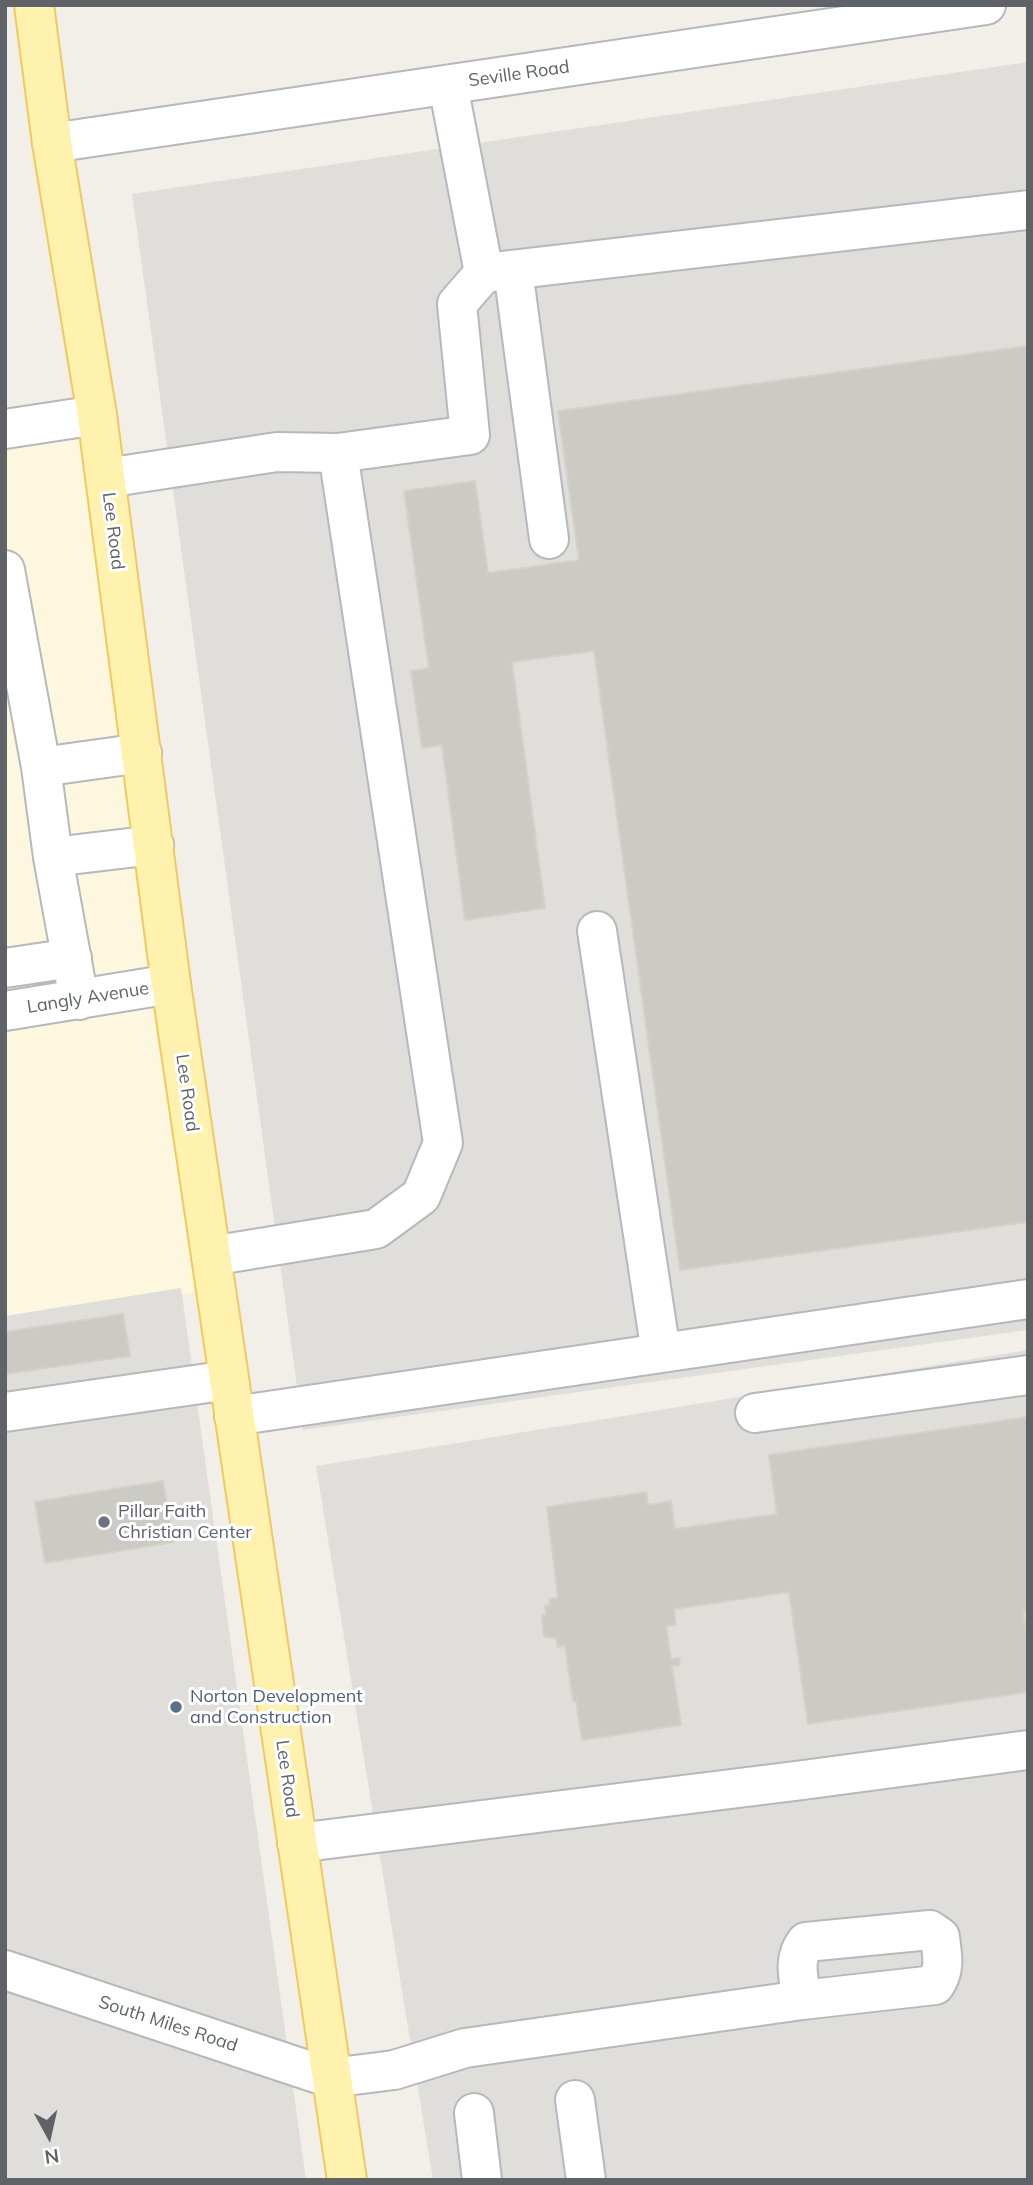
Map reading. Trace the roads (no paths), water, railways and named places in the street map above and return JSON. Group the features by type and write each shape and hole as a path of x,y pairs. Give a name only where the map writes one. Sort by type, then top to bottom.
{"main road":[{"name":"Lee Road","path":"34,5 52,143 97,415 171,984 347,2180"}],"street":[{"name":"Seville Road","path":"52,143 986,5"},
{"path":"447,85 498,272 549,539"},
{"path":"106,478 276,452 338,453 470,435 457,304 498,272 1028,210"},
{"path":"5,429 97,415"},
{"path":"211,1256 376,1229 421,1196 443,1143 338,453"},
{"path":"5,570 79,1000"},
{"path":"41,767 142,753"},
{"path":"53,857 154,845"},
{"path":"597,931 661,1353"},
{"path":"5,968 72,958"},
{"name":"Langly Avenue","path":"5,1011 171,984"},
{"path":"5,1412 232,1398 661,1353 1028,1299"},
{"path":"755,1413 1028,1375"},
{"path":"297,1843 1028,1749"},
{"name":"South Miles Road","path":"5,1970 331,2078"},
{"path":"331,2078 394,2070 465,2048 802,2000"},
{"path":"575,2100 586,2180"},
{"path":"474,2113 482,2180"}],"place":[{"name":"Pillar Faith Christian Center","path":"104,1522"},
{"name":"Norton Development and Construction","path":"176,1707"}]}
